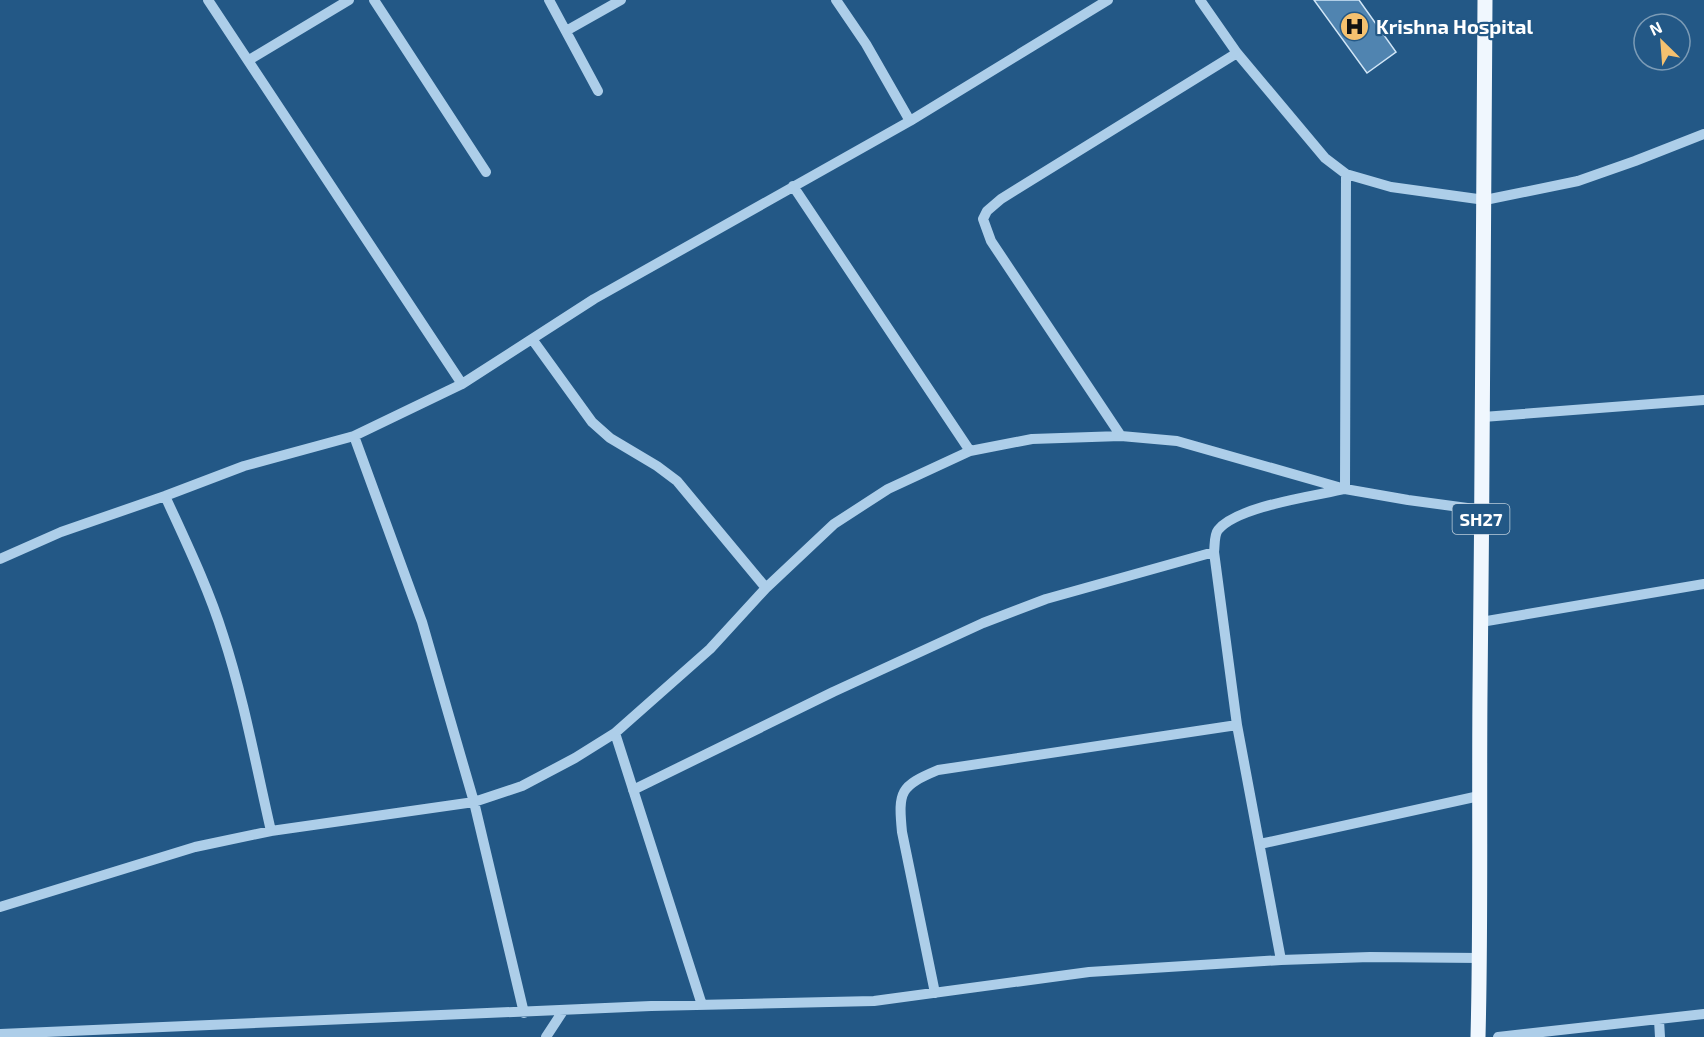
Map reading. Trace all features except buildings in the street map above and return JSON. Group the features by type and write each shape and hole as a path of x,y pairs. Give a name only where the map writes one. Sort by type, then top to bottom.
{"main road":[{"name":"SH27","path":"1478,1037 1485,0"}],"street":[{"path":"208,0 462,384"},
{"path":"249,60 349,0"},
{"path":"374,0 486,172"},
{"path":"549,0 598,91"},
{"path":"566,31 621,0"},
{"path":"836,0 866,44 910,121"},
{"path":"0,559 61,532 244,466 354,436 462,384 594,299 910,121 1107,0"},
{"path":"1200,0 1237,53 1325,158 1346,174 1391,187 1485,200 1578,181 1704,134"},
{"path":"1120,436 991,241 982,219 1001,198 1237,53"},
{"path":"1345,489 1346,174"},
{"path":"793,186 970,452"},
{"path":"532,339 592,422 610,438 657,466 677,481 766,588"},
{"path":"1483,417 1704,400"},
{"path":"354,436 422,622 474,802 524,1013"},
{"path":"0,907 195,848 271,831 474,802 522,786 575,758 615,733 711,649 766,588 834,524 888,489 970,452 1032,439 1120,436 1177,441 1345,489 1482,510"},
{"path":"1281,960 1237,725 1214,552 1216,531 1229,520 1252,510 1345,489"},
{"path":"165,496 205,585 223,636 271,831"},
{"path":"633,790 833,692 983,623 1046,598 1214,552"},
{"path":"1480,622 1704,584"},
{"path":"935,993 902,832 899,807 902,792 915,779 938,770 1237,725"},
{"path":"615,733 702,1005"},
{"path":"1260,844 1479,796"},
{"path":"0,1034 55,1035 702,1005 874,1000 1089,972 1281,960 1370,957 1480,958"},
{"path":"546,1037 563,1011"},
{"path":"1498,1037 1704,1014"},
{"path":"1659,1020 1660,1037"}],"place":[{"name":"Krishna Hospital","path":"1355,26"}]}
